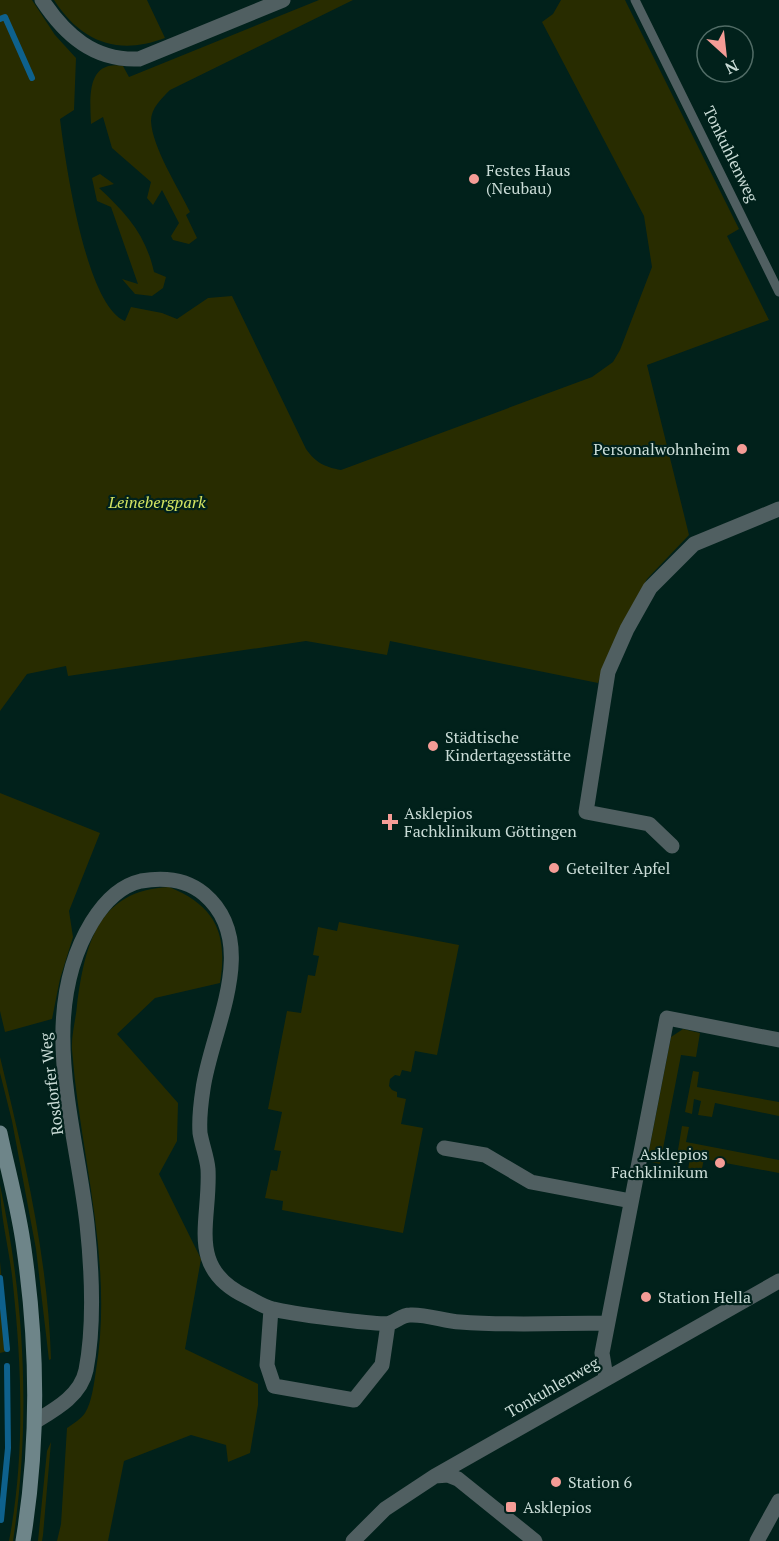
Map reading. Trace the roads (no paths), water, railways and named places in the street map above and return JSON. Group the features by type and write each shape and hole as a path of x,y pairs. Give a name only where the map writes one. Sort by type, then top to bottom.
{"main road":[{"path":"0,1133 24,1248 33,1334 36,1421 23,1541"}],"street":[{"path":"42,0 56,21 79,43 92,50 124,59 139,59 284,0"},
{"path":"672,846 649,824 586,812 608,672 627,629 660,576 694,544 779,509"},
{"name":"Rosdorfer Weg","path":"36,1421 55,1410 80,1386 85,1375 89,1344 91,1283 87,1226 62,1051 62,1013 68,979 86,932 98,912 110,898 135,882 161,879 180,881 203,893 222,916 228,936 229,988 203,1086 200,1132 208,1168 204,1228 207,1257 218,1278 235,1291 272,1309 388,1324 406,1314 459,1322 608,1323"},
{"path":"606,1377 602,1353 666,1018 779,1040"},
{"path":"444,1148 485,1155 531,1182 631,1201"},
{"name":"Tonkuhlenweg","path":"353,1541 385,1509 435,1476 779,1281"},
{"path":"272,1309 267,1365 274,1386 354,1400 382,1365 388,1324"},
{"path":"435,1476 448,1475 458,1479 534,1541"},
{"path":"757,1541 779,1501"}],"lane":[{"name":"Tonkuhlenweg","path":"635,0 779,292"}],"waterway":[{"path":"0,19 5,17 32,78"},
{"path":"0,1278 7,1349"},
{"path":"1,1520 8,1448 7,1366"}],"place":[{"name":"Festes Haus (Neubau)","path":"474,179"},
{"name":"Personalwohnheim","path":"742,449"},
{"name":"Städtische Kindertagesstätte","path":"433,746"},
{"name":"Asklepios Fachklinikum Göttingen","path":"390,822"},
{"name":"Geteilter Apfel","path":"554,868"},
{"name":"Asklepios Fachklinikum","path":"720,1163"},
{"name":"Station Hella","path":"646,1297"},
{"name":"Station 6","path":"556,1482"},
{"name":"Asklepios","path":"511,1507"}],"park label":[{"name":"Leinebergpark","path":"157,502"}]}
